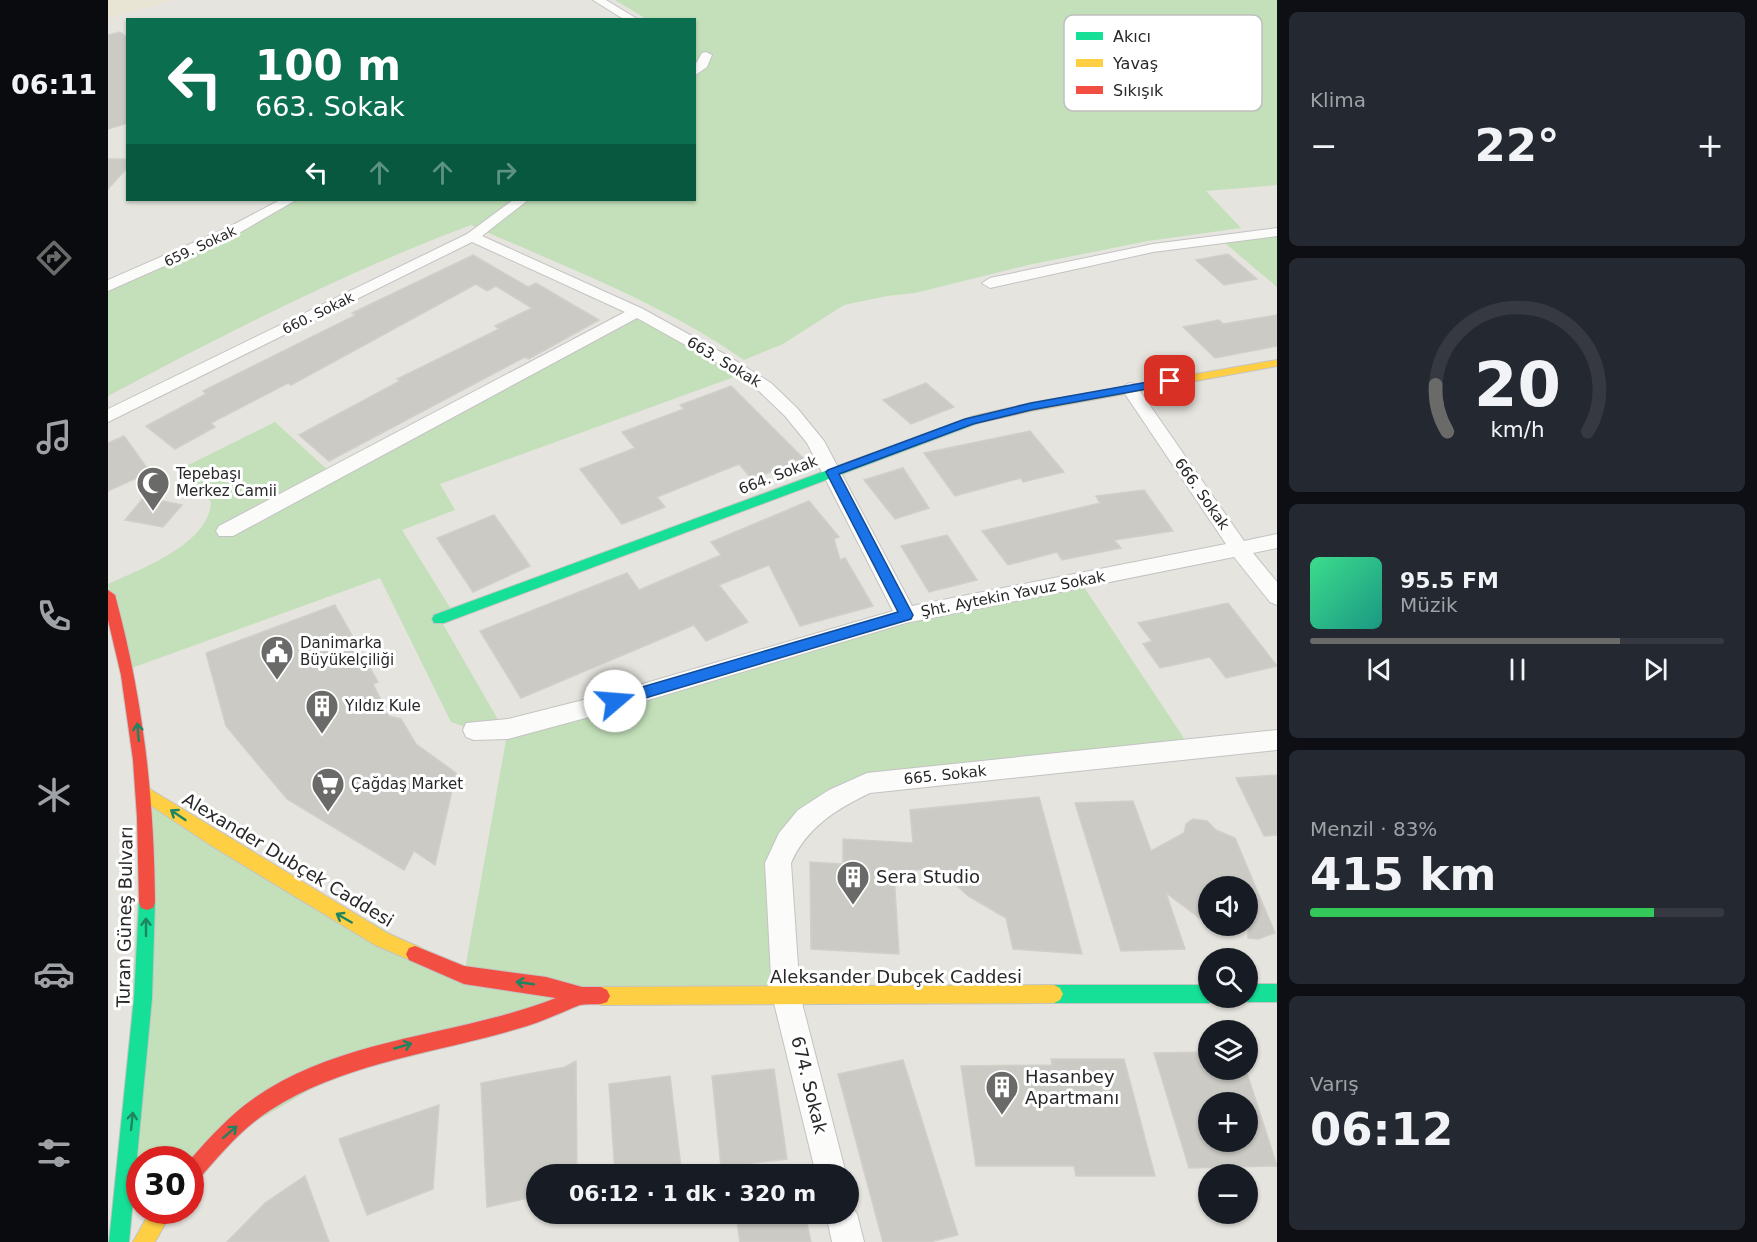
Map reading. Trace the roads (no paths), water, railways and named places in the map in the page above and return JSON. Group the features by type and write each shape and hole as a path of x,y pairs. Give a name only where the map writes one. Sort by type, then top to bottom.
{"main road":[{"name":"664. Sokak","path":"439,619 969,421 1129,388 1277,363"},
{"name":"Turan Güneş Bulvarı","path":"108,595 129,669 143,792 146,960 141,1029 118,1242"},
{"name":"Alexander Dubçek Caddesi","path":"143,792 218,841 381,939 464,975 546,986 582,996"},
{"path":"1258,993 1277,993"},
{"name":"Aleksander Dubçek Caddesi","path":"582,996 1198,994"},
{"path":"204,1158 215,1145 262,1104 303,1081 366,1057 433,1037 537,1015 582,996"},
{"path":"143,1242 154,1224"}],"street":[{"path":"598,0 630,18"},
{"path":"696,71 703,65 698,54"},
{"name":"659. Sokak","path":"108,286 234,230 287,201"},
{"name":"660. Sokak","path":"108,416 472,237 520,201"},
{"path":"990,283 1153,248 1277,232"},
{"name":"663. Sokak","path":"472,237 637,312 722,359 765,387 791,412 815,441 906,615"},
{"path":"226,531 637,312"},
{"name":"666. Sokak","path":"1129,388 1240,550 1277,597"},
{"name":"Şht. Aytekin Yavuz Sokak","path":"474,730 508,729 615,701 906,615 1277,541"},
{"name":"665. Sokak","path":"786,995 778,863 788,841 807,818 838,797 867,783 1277,740"},
{"name":"674. Sokak","path":"786,995 828,1164"},
{"path":"844,1224 848,1242"}],"place":[{"name":"Tepebaşı Merkez Camii","path":"153,512"},
{"name":"Danimarka Büyükelçiliği","path":"277,681"},
{"name":"Yıldız Kule","path":"322,735"},
{"name":"Çağdaş Market","path":"328,813"},
{"name":"Sera Studio","path":"853,906"},
{"name":"Hasanbey Apartmanı","path":"1002,1116"}]}
